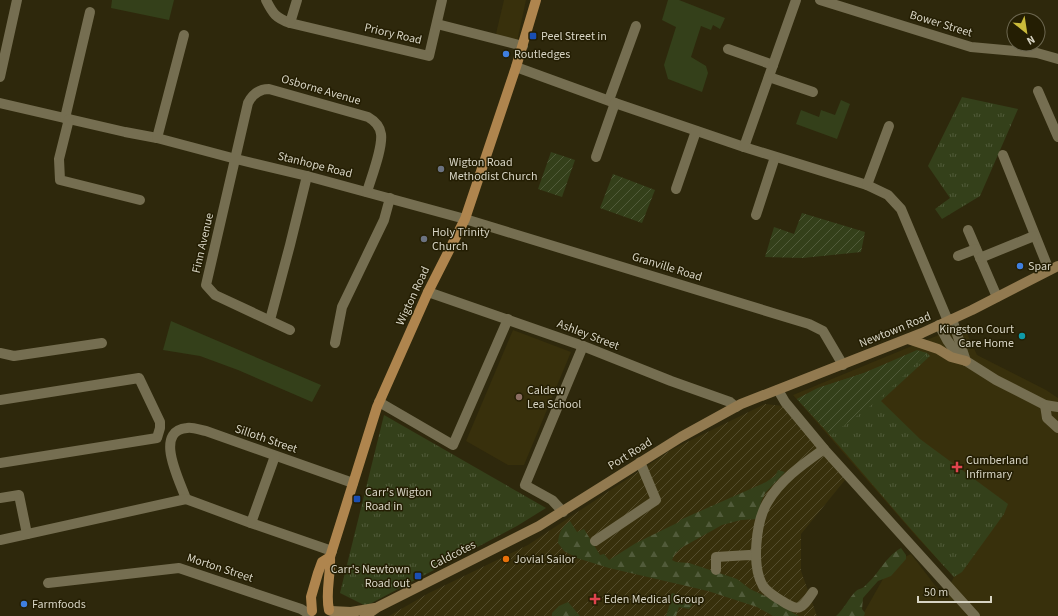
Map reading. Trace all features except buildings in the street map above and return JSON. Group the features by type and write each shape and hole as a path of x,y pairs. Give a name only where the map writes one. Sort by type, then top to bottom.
{"main road":[{"name":"Wigton Road","path":"331,612 327,602 331,570 331,554 379,402 428,292 465,219 523,46 536,0"},
{"name":"Newtown Road","path":"736,407 908,339 946,322 1053,268"},
{"path":"908,339 938,348 951,357 966,361"},
{"name":"Port Road","path":"539,526 681,437 736,407"},
{"name":"Caldcotes","path":"365,616 378,607 539,526"},
{"name":"Wigton Road","path":"310,614 311,598 318,573 322,562 331,554"},
{"name":"Caldcotes","path":"331,612 351,612 378,607"},
{"path":"310,614 320,608 331,612"}],"street":[{"path":"0,77 17,0"},
{"name":"Priory Road","path":"266,0 278,19 429,56 437,24 523,46"},
{"path":"290,23 297,0"},
{"path":"437,24 442,0"},
{"path":"744,147 796,0"},
{"name":"Bower Street","path":"820,0 971,47 1037,53 1058,59"},
{"path":"90,12 59,159 60,180 140,200"},
{"path":"596,157 636,26"},
{"path":"157,138 184,35"},
{"path":"728,49 773,65"},
{"path":"516,66 696,131 867,185 888,194 901,209 946,322 966,361"},
{"path":"769,77 813,92"},
{"name":"Osborne Avenue","path":"236,159 248,103 251,98 260,91 268,89 368,117 377,124 381,133 381,145 367,192"},
{"path":"1038,91 1058,137"},
{"name":"Stanhope Road","path":"0,103 157,138 307,176 465,219"},
{"path":"867,185 889,126"},
{"path":"676,189 696,131"},
{"path":"1003,155 1034,236 1053,268"},
{"path":"756,215 775,157"},
{"name":"Finn Avenue","path":"236,159 206,285 215,295 290,330"},
{"path":"270,320 307,176"},
{"path":"335,343 342,307 384,220 390,198"},
{"name":"Granville Road","path":"465,219 809,324 823,331 843,365"},
{"path":"968,230 997,297"},
{"path":"958,256 978,254 1034,236"},
{"name":"Ashley Street","path":"428,292 583,346 730,402 736,407"},
{"path":"379,402 453,445 508,319"},
{"path":"946,322 947,340 956,354 996,380 1045,405 1058,406"},
{"path":"0,353 14,356 102,343"},
{"path":"563,512 552,500 525,485 583,346"},
{"path":"0,400 139,378 160,422 159,433"},
{"path":"778,390 785,402 824,449 975,616"},
{"path":"1045,405 1047,418 1058,428"},
{"name":"Silloth Street","path":"171,436 174,432 188,428 206,431 353,483"},
{"path":"0,463 159,433 171,436 169,447 170,454 186,499"},
{"path":"812,592 805,603 797,608 793,608 772,595 762,585 758,572 756,556 758,528 761,516 774,491 785,480 824,449"},
{"path":"251,523 275,456"},
{"path":"595,541 656,500 640,462"},
{"path":"0,498 19,495 27,534"},
{"path":"0,540 186,499 294,538 331,554"},
{"path":"716,570 716,556 756,556"},
{"name":"Morton Street","path":"48,583 179,568 302,609 310,614"}],"shaded area":[{"path":"504,0 526,0 517,42 495,38"},
{"name":"Cumberland Infirmary","path":"963,325 977,355 1046,390 1058,398 1058,616 862,616 892,563 911,554 944,597 954,577 915,535 793,395"},
{"name":"Caldew Lea School","path":"513,330 571,352 524,465 508,465 466,441"},
{"path":"765,404 783,406 845,480 801,534 801,571 817,616 389,616 429,593 528,545 671,450"}],"green space":[{"path":"112,0 174,0 169,20 111,8"},
{"path":"668,0 679,0 725,18 720,29 713,25 711,30 701,26 691,57 706,66 708,73 702,92 668,79 664,65 676,27 662,20"},
{"path":"962,97 1018,109 980,196 942,219 935,209 950,198 928,166"},
{"path":"841,100 850,104 837,139 796,124 801,110 819,117 821,110 835,115"},
{"path":"551,152 575,160 562,197 538,189"},
{"path":"613,174 655,190 642,223 600,208"},
{"path":"802,213 865,232 861,252 803,258 765,257 774,227 794,234"},
{"path":"171,321 321,385 312,402 238,370 200,356 163,350"},
{"path":"917,350 927,353 877,401 831,435 797,399 818,388 864,373"},
{"path":"918,351 927,353 930,356 881,401 920,439 1008,504 1004,514 962,572 954,577 797,399 818,388 864,373"},
{"path":"384,415 546,508 517,526 366,606 340,593"},
{"path":"778,470 785,472 765,493 761,502 758,519 741,520 722,525 681,548 672,560 676,562 689,563 737,579 750,589 782,604 799,616 773,616 757,607 708,591 609,568 577,558 564,551 558,543 561,530 570,521 577,532 584,529 600,555 604,554 609,560 636,543 679,522 680,520 766,482 775,476"},
{"path":"901,548 906,555 906,559 891,576 878,581 863,598 862,609 865,613 864,616 836,616 856,591 864,587 889,558"},
{"path":"673,593 693,604 689,609 679,607 676,616 666,616 671,600 665,598"},
{"path":"568,602 580,616 552,616 552,613 559,606"}],"place":[{"name":"Peel Street in","path":"533,36"},
{"name":"Routledges","path":"506,54"},
{"name":"Wigton Road Methodist Church","path":"441,169"},
{"name":"Holy Trinity Church","path":"424,239"},
{"name":"Spar","path":"1020,266"},
{"name":"Kingston Court Care Home","path":"1022,336"},
{"name":"Caldew Lea School","path":"519,397"},
{"name":"Cumberland Infirmary","path":"957,467"},
{"name":"Carr's Wigton Road in","path":"357,499"},
{"name":"Jovial Sailor","path":"506,559"},
{"name":"Carr's Newtown Road out","path":"418,576"},
{"name":"Eden Medical Group","path":"595,599"},
{"name":"Farmfoods","path":"24,604"}]}
